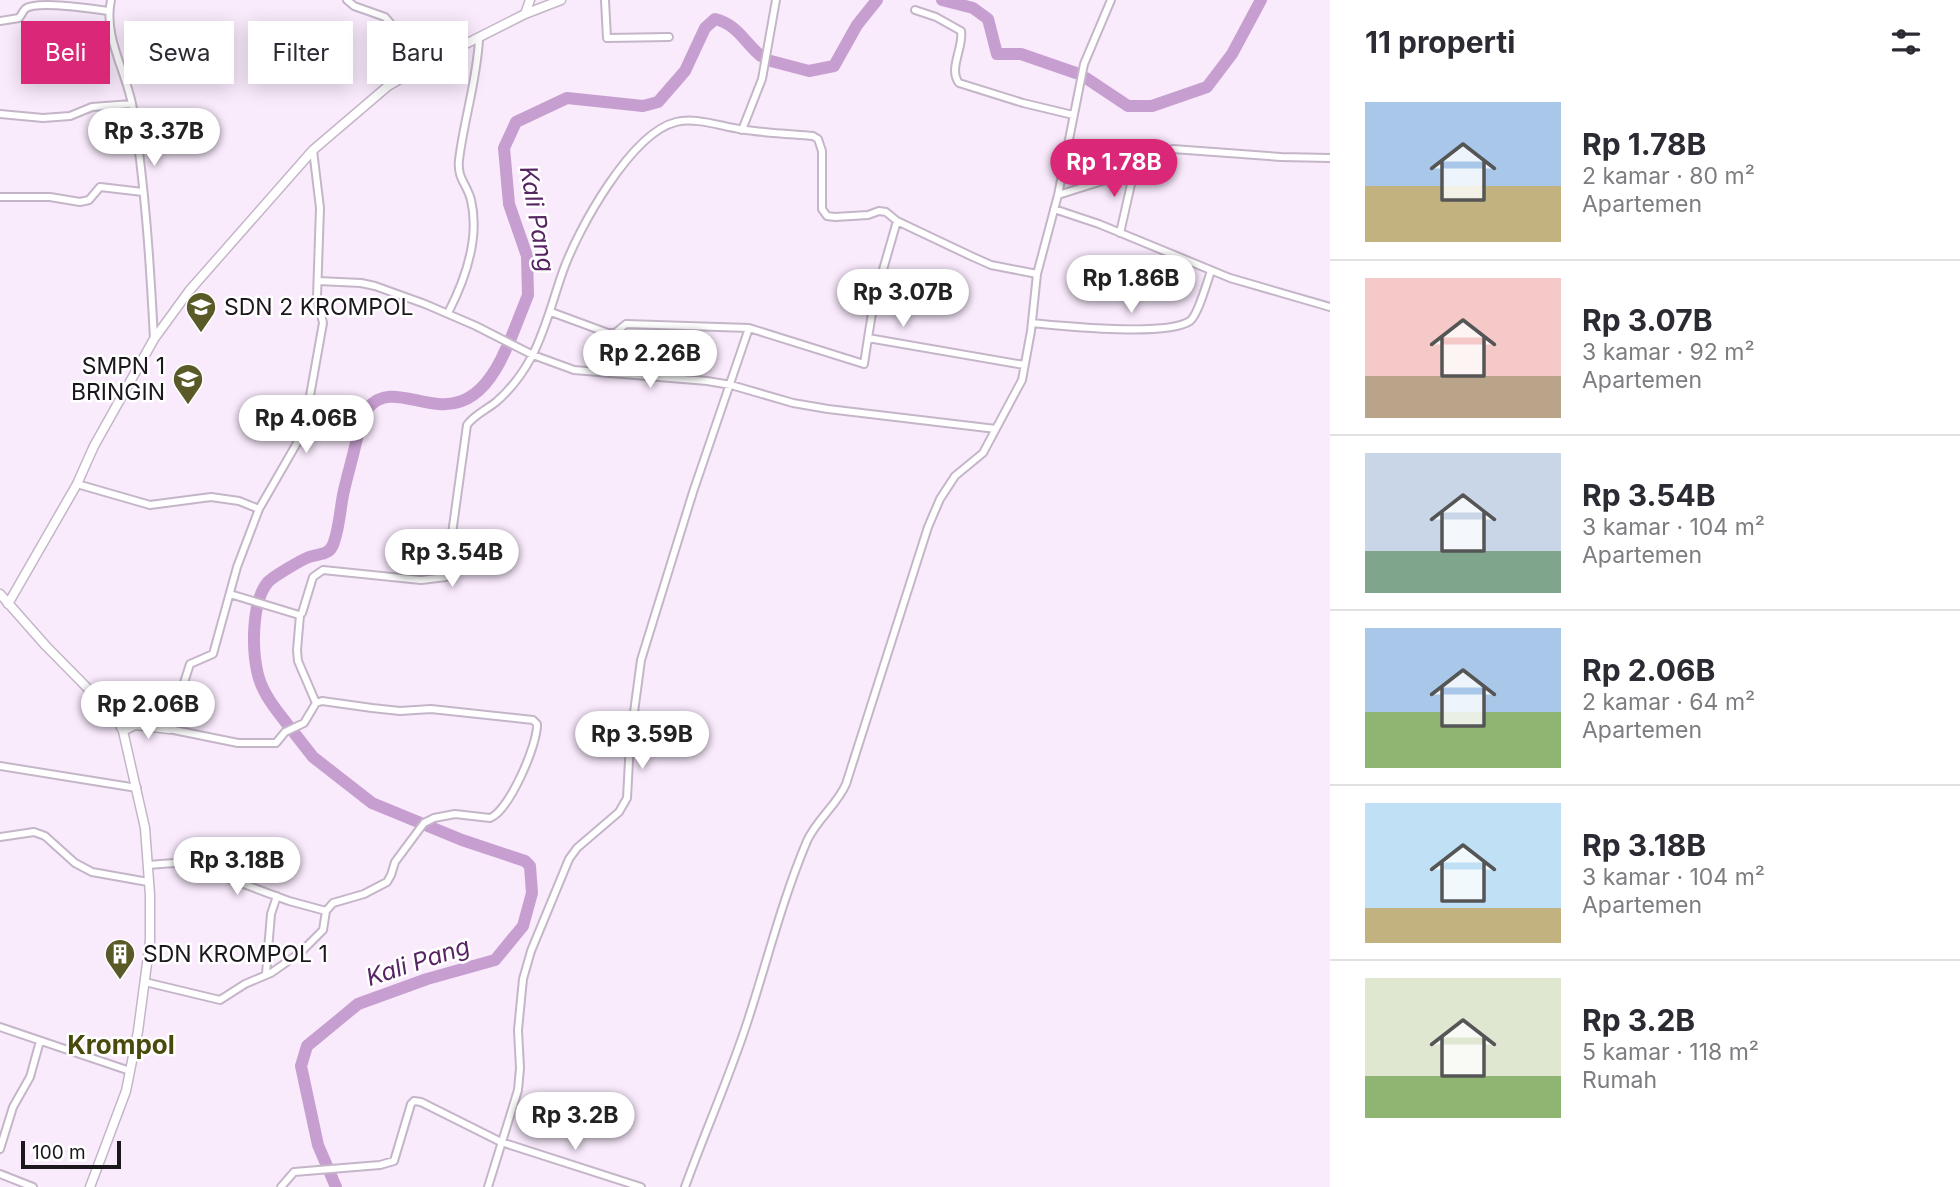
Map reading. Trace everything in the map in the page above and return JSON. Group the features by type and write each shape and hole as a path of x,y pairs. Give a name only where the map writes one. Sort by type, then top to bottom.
{"street":[{"path":"111,0 108,11 110,32 128,85 144,192 154,339"},
{"path":"347,0 388,21"},
{"path":"363,9 367,0"},
{"path":"525,14 530,0"},
{"path":"468,44 525,14 561,0"},
{"path":"605,0 607,38 670,37"},
{"path":"742,130 762,79 776,0"},
{"path":"685,1187 741,1041 772,938 806,844 814,827 846,784 928,527 947,486 983,453 1021,380 1032,323 1037,274 1058,195 1084,64 1111,0"},
{"path":"0,21 19,19 24,10 31,6 78,6 108,11"},
{"path":"915,10 936,17 961,31 955,74 959,83 1073,115"},
{"path":"448,313 465,276 472,242 471,198 459,175 459,161 470,92 478,67 479,39"},
{"path":"0,610 8,604 154,339 189,291 313,150 391,84"},
{"path":"0,114 43,118 70,116 92,107 132,104"},
{"path":"316,703 298,661 297,650 300,615 313,577 323,570 421,580 446,577 467,425 498,400 533,355 577,237 625,161 648,136 666,125 691,121 742,130 813,136 818,139 822,151 822,209 827,216 868,215 878,211 991,265 1037,274"},
{"path":"1058,195 1134,171 1146,160 1173,149 1281,158 1330,159"},
{"path":"169,729 190,664 212,654 237,567 259,509 301,436 306,418 323,323 317,297 320,208 313,150"},
{"path":"1120,233 1134,171"},
{"path":"0,197 50,197 80,202 89,200 103,187 144,192"},
{"path":"1054,209 1211,271 1330,307"},
{"path":"551,312 615,333 626,324 749,328 864,364 874,301 897,221"},
{"path":"1032,323 1121,329 1163,328 1184,323 1190,321 1195,314 1211,271"},
{"path":"318,281 375,286 448,313 533,355 574,370 731,385 793,403 828,409 996,429"},
{"path":"488,1187 518,1090 520,996 531,951 569,859 619,812 627,798 630,742 641,660 693,492 749,328"},
{"path":"868,338 1024,365"},
{"path":"76,484 150,505 211,497 239,501 259,509"},
{"path":"0,594 116,716 137,788 145,828 150,895 150,941 145,982 126,1091 90,1187"},
{"path":"230,594 300,615"},
{"path":"122,731 135,725 238,743 276,743 285,733 304,723 316,703 322,701 400,711 431,709 473,712 534,720 538,727 530,757 506,803 495,816 455,814 424,823 395,862 387,882 364,894 333,903 326,911 323,930 301,952 220,1000 145,982"},
{"path":"0,766 137,788"},
{"path":"0,837 34,832 45,836 75,863 92,872 148,882"},
{"path":"148,865 174,863 198,866 277,896 326,911"},
{"path":"266,974 271,914 277,896"},
{"path":"0,1027 130,1071"},
{"path":"0,1149 13,1107 30,1077 40,1041"},
{"path":"281,1187 293,1172 380,1166 394,1161 414,1101 501,1142 641,1187"},
{"path":"0,1174 33,1187"}],"waterway":[{"name":"Kali Pang","path":"771,61 809,71 834,66 857,25 877,0"},
{"name":"Kali Pang","path":"942,0 973,8 988,19 997,54 1021,54 1076,73"},
{"name":"Kali Pang","path":"1086,78 1128,106 1152,106 1207,87 1232,54 1261,0"},
{"name":"Kali Pang","path":"511,338 528,295 527,256 509,204 504,148 516,122 567,98 643,106 658,102 685,71 705,28 715,19 735,29 761,56"},
{"name":"Kali Pang","path":"288,725 267,695 258,675 254,640 258,602 271,579 305,559 327,552 332,546 346,481 366,411 382,398 397,397 451,404 470,397 488,380 506,349"},
{"name":"Kali Pang","path":"295,734 313,757 372,803 462,840 525,861 530,866 532,893 523,926 495,960 427,979 358,1004 307,1046 301,1066 318,1145 336,1187"}],"place":[{"name":"SDN 2 KROMPOL","path":"201,334"},
{"name":"SMPN 1 BRINGIN","path":"188,406"},
{"name":"SDN KROMPOL 1","path":"120,981"}],"district":[{"name":"Krompol","path":"121,1045"}]}
